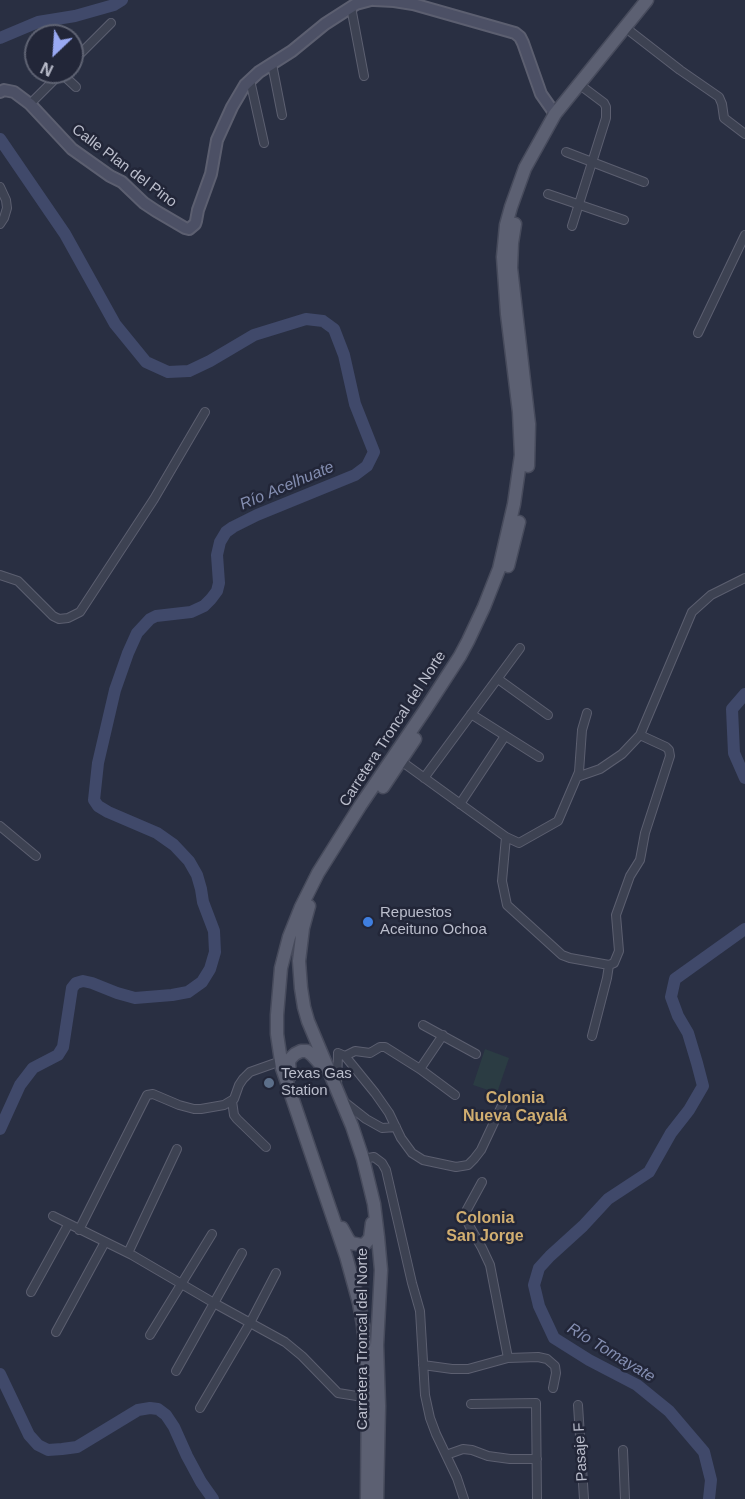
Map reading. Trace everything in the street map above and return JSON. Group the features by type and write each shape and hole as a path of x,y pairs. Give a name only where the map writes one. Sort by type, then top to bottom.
{"main road":[{"name":"Carretera Troncal del Norte","path":"366,1499 368,1366 358,1303 346,1256 281,1061 277,1034 277,996 280,977 289,938 318,873 468,641 499,569 516,495 520,455 519,412 504,282 503,257 506,225 518,185 533,152 555,114 647,0"},
{"name":"Carretera Troncal del Norte","path":"377,1499 379,1406 377,1345 381,1270 374,1204 354,1132 302,998 299,960 305,916 319,884 358,821 401,761 454,679 475,644 499,593 522,507 529,459 529,424 511,268 514,226 524,191 542,148 560,117 657,0"},
{"path":"291,1096 289,1063 297,1052 307,1051 312,1055 335,1084"},
{"path":"328,1203 348,1239 358,1245 365,1244 371,1236 374,1204"}],"street":[{"name":"Calle Plan del Pino","path":"0,92 4,90 14,92 30,104 72,149 105,173 122,182 156,212 189,229 196,221 211,174 220,132 245,85 259,72 356,4 372,0 413,4 515,33 523,43 543,98 555,114"},
{"path":"351,7 364,76"},
{"path":"84,50 111,22"},
{"path":"631,32 719,98 724,118 745,134"},
{"path":"272,64 282,115"},
{"path":"250,80 264,143"},
{"path":"30,104 49,84"},
{"path":"73,84 76,87"},
{"path":"572,226 606,118 606,107 584,88"},
{"path":"566,152 644,182"},
{"path":"0,186 7,208 0,224"},
{"path":"548,194 624,220"},
{"path":"698,333 745,235"},
{"path":"0,574 18,581 53,616 59,619 68,618 80,612 154,499 205,412"},
{"path":"577,777 600,769 622,754 640,735 692,612 711,595 745,578"},
{"path":"424,778 520,648"},
{"path":"498,679 548,715"},
{"path":"401,761 506,837 519,843 558,821 579,772 582,730 587,713"},
{"path":"471,714 539,758"},
{"path":"506,837 502,880 507,905 562,955 609,965 614,963 619,951 616,915 630,876 639,860 645,833 670,756 666,747 640,735"},
{"path":"460,804 505,736"},
{"path":"0,826 36,855"},
{"path":"592,1036 609,965"},
{"path":"423,1025 476,1054"},
{"path":"420,1069 443,1035"},
{"path":"345,1056 355,1051 370,1053 380,1047 385,1047 455,1095"},
{"path":"335,1084 338,1075 338,1053 345,1056 375,1093 417,1158 456,1167 468,1165 481,1150 505,1099"},
{"path":"79,1230 147,1095 153,1094 194,1109 224,1105 231,1101 243,1079 250,1072 281,1061"},
{"path":"342,1100 366,1119 382,1128 396,1127"},
{"path":"231,1101 237,1119 266,1147"},
{"path":"354,1132 358,1121 366,1119"},
{"path":"128,1253 177,1149"},
{"path":"363,1160 374,1157 382,1163 386,1170 420,1311 425,1395 430,1418 465,1499"},
{"path":"482,1182 465,1215 490,1265 508,1358"},
{"path":"53,1216 128,1253 285,1342 338,1393 369,1398"},
{"path":"32,1292 68,1225"},
{"path":"150,1335 212,1234"},
{"path":"56,1332 105,1242"},
{"path":"176,1371 242,1253"},
{"path":"200,1408 276,1274"},
{"path":"423,1365 468,1369 508,1358 538,1357 551,1361 555,1366 553,1388"},
{"path":"471,1404 536,1403 537,1499"},
{"name":"Pasaje F","path":"578,1405 584,1499"},
{"path":"446,1455 463,1449 510,1459 537,1459"},
{"path":"622,1450 624,1499"}],"shaded area":[{"path":"485,1049 509,1058 497,1093 473,1085"}],"waterway":[{"name":"Río Acelhuate","path":"0,38 38,22 75,16 114,5 122,0"},
{"name":"Río Acelhuate","path":"0,139 65,234 115,324 146,362 168,372 189,371 254,335 306,319 323,321 334,329 344,355 355,404 374,452 367,466 355,475 257,515 226,532 220,542 217,555 219,583 211,599 204,606 191,612 156,616 137,633 115,690 98,763 94,800 98,806 108,812 157,833 174,845 189,861 197,875 203,902 214,931 215,952 210,969 202,982 188,992 135,998 92,983 83,981 76,983 72,988 63,1047 58,1055 33,1068 20,1085 0,1129"},
{"name":"Río Tomayate","path":"745,694 732,709 734,753 745,778"},
{"name":"Río Tomayate","path":"709,1499 711,1480 704,1452 669,1411 637,1385 589,1360 554,1338 539,1306 534,1285 539,1268 608,1199 649,1172 671,1133 689,1110 703,1086 688,1033 671,997 675,979 745,929"},
{"name":"Río Acelhuate","path":"0,1374 29,1435 38,1445 48,1450 77,1447 138,1410 158,1409 166,1415 174,1427 201,1482 213,1499"}],"place":[{"name":"Repuestos Aceituno Ochoa","path":"368,922"},
{"name":"Texas Gas Station","path":"269,1083"}],"district":[{"name":"Colonia Nueva Cayalá","path":"515,1108"},
{"name":"Colonia San Jorge","path":"485,1228"}]}
